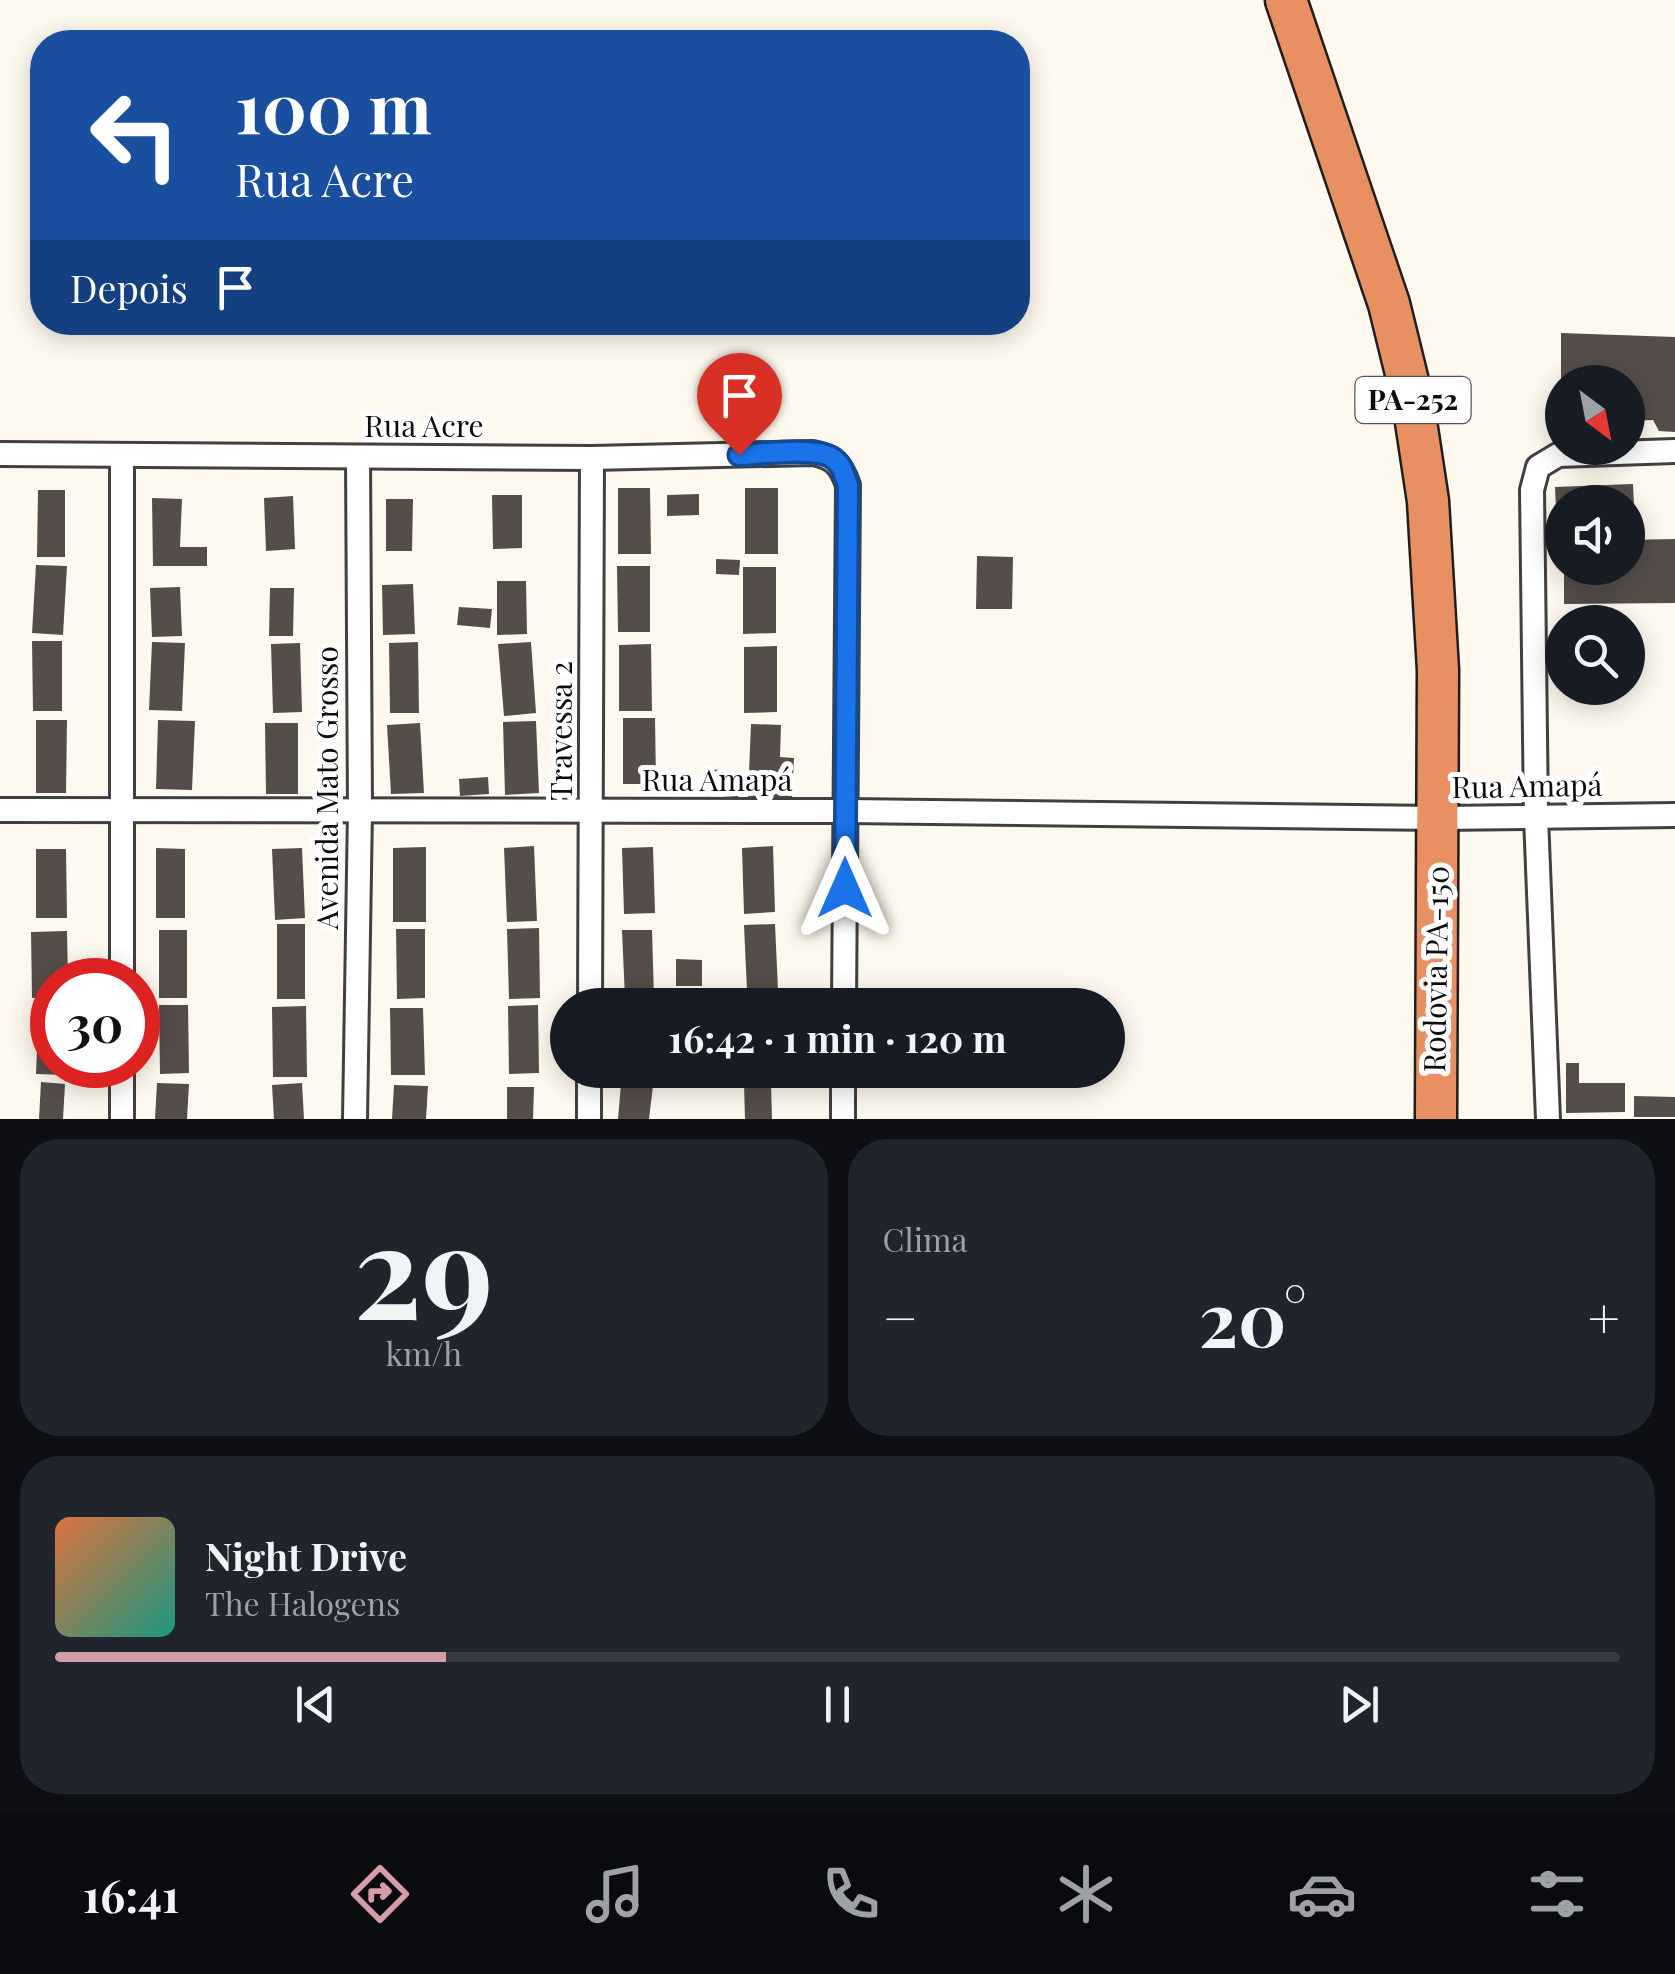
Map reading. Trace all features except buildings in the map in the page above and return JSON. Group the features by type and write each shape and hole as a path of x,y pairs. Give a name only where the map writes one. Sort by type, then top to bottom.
{"highway":[{"name":"PA-252","path":"1286,0 1389,304 1413,402 1429,520 1438,670 1439,818"},
{"name":"Rodovia PA-150","path":"1436,1119 1439,818"}],"street":[{"path":"1548,1119 1536,817 1532,490 1538,467 1558,455 1675,451"},
{"name":"Rua Acre","path":"0,454 830,456 842,468 848,485 846,811"},
{"path":"122,456 122,958"},
{"name":"Avenida Mato Grosso","path":"356,1119 360,810 358,457"},
{"name":"Travessa 2","path":"590,988 592,458"},
{"name":"Rua Amapá","path":"0,810 846,811 1439,818 1675,814"},
{"path":"844,988 846,811"},
{"path":"122,1088 122,1119"},
{"path":"589,1119 590,1088"},
{"path":"843,1088 843,1119"}],"route":[{"path":"739,455 830,456 842,468 848,485 845,888"}]}
